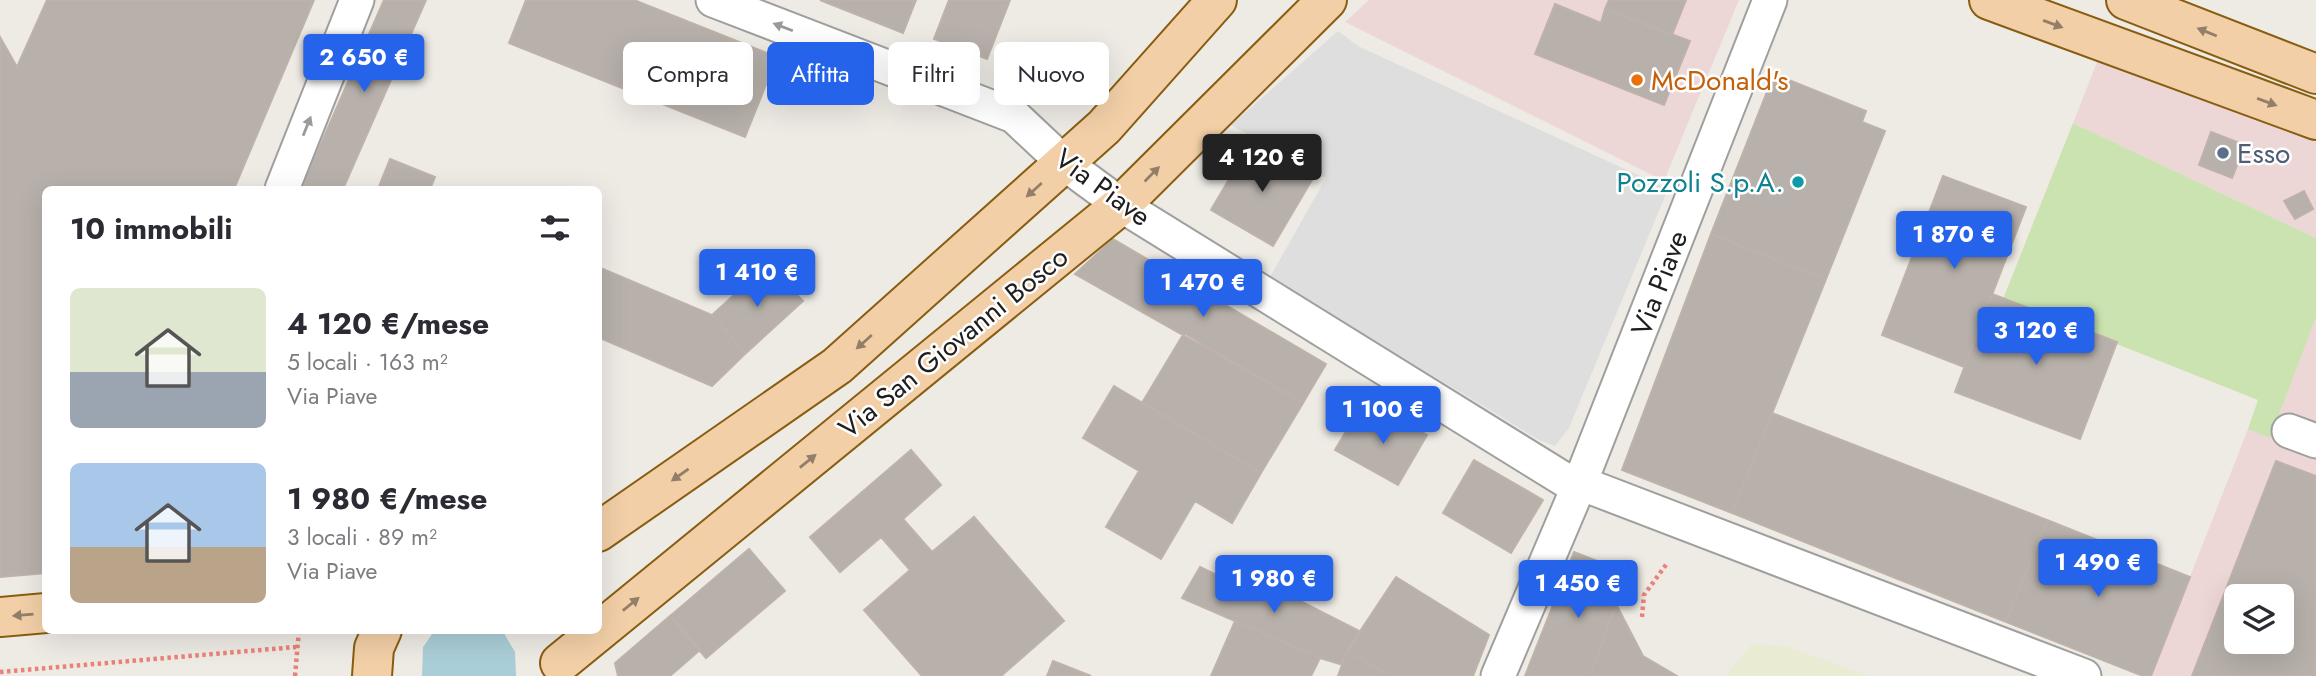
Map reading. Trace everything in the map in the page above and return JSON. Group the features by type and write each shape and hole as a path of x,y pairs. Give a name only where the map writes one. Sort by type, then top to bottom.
{"main road":[{"name":"Via San Giovanni Bosco","path":"602,529 837,366 1104,127 1217,0"},
{"name":"Via San Giovanni Bosco","path":"602,619 1121,205 1327,0"},
{"path":"1989,0 2316,120"},
{"path":"2126,0 2316,74"},
{"path":"0,617 42,613"},
{"path":"372,676 374,649 380,634"},
{"name":"Via San Giovanni Bosco","path":"556,656 584,634"}],"street":[{"path":"283,186 357,0"},
{"name":"Via Piave","path":"713,0 1014,116 1064,163 1121,205 1578,489"},
{"name":"Via Piave","path":"1498,676 1578,489 1770,0"},
{"path":"1578,489 2049,676"},
{"path":"1578,489 2084,676"}],"path":[{"path":"1642,617 1644,595 1668,562"},
{"path":"295,676 298,634"},
{"path":"0,672 296,647"}],"shaded area":[{"path":"1369,0 1739,0 1664,181 1345,22"},
{"path":"1338,31 1358,46 1668,189 1569,428 1555,446 1539,440 1270,277 1326,178 1231,125"},
{"path":"2099,57 2316,142 2316,238 2073,123"},
{"path":"2316,240 2316,676 2151,676 2259,401"}],"green space":[{"path":"2073,123 2316,238 2316,317 2270,438 2248,429 2258,400 2003,299"},
{"path":"1752,644 1786,646 1869,676 1725,676"}],"water":[{"path":"432,634 504,634 515,652 516,676 422,676 423,647"}],"building":[{"path":"47,0 314,0 235,186 42,186 42,573 0,577 0,37 17,67"},
{"path":"384,0 426,0 344,186 302,186"},
{"path":"526,0 634,0 739,42 623,42 623,88 509,43"},
{"path":"820,0 916,0 903,33"},
{"path":"949,0 1010,0 987,59 980,56 980,42 942,42 934,39"},
{"path":"1609,0 1686,0 1672,35 1605,9"},
{"name":"McDonald's","path":"1555,4 1601,23 1605,9 1690,41 1664,105 1535,54"},
{"path":"753,47 767,53 767,82 745,137 665,105 753,105"},
{"name":"Pozzoli S.p.A.","path":"1774,74 1866,111 1862,122 1885,131 1826,279 1711,234"},
{"path":"2211,132 2245,145 2232,178 2199,165"},
{"path":"1251,142 1313,178 1273,246 1211,210"},
{"path":"390,159 435,177 431,186 379,186"},
{"path":"1943,176 2026,207 1964,367 1882,335"},
{"path":"2304,191 2313,209 2295,219 2284,201"},
{"path":"1711,234 1826,279 1732,513 1622,470"},
{"path":"1113,239 1326,364 1303,403 1075,274"},
{"path":"767,265 803,301 746,353 712,315"},
{"path":"602,269 712,315 746,353 712,386 602,339"},
{"path":"1992,294 2117,342 2080,439 1955,392"},
{"path":"1184,333 1303,403 1261,473 1142,403"},
{"path":"1114,386 1261,473 1232,523 1195,501 1161,559 1106,527 1139,471 1083,438"},
{"path":"1384,410 1427,435 1398,485 1335,450 1354,418 1373,429"},
{"path":"1772,413 2047,520 2006,622 1732,513"},
{"path":"911,450 941,485 903,519 932,552 974,517 1064,621 1001,676 922,676 864,610 910,570 881,537 840,572 810,537"},
{"path":"1474,460 1543,500 1511,553 1443,513"},
{"path":"2276,461 2316,476 2316,676 2192,676 2224,594 2224,654 2294,654 2294,584 2228,584"},
{"path":"2047,520 2190,577 2151,676 2143,676 2006,622"},
{"path":"749,549 785,591 706,658 670,616"},
{"path":"1574,552 1628,573 1590,676 1525,676"},
{"path":"1200,567 1245,589 1253,577 1361,632 1340,664 1320,658 1182,598"},
{"path":"1396,577 1489,635 1473,676 1390,676 1347,651"},
{"path":"1616,604 1643,656 1677,676 1590,676"},
{"path":"670,616 700,650 670,676 618,676 615,663"},
{"path":"1235,621 1320,658 1311,676 1211,676"},
{"path":"1347,651 1390,676 1338,676"},
{"path":"1053,661 1091,676 1047,676"}],"place":[{"name":"McDonald's","path":"1637,80"},
{"name":"Esso","path":"2223,153"},
{"name":"Pozzoli S.p.A.","path":"1798,182"}]}
